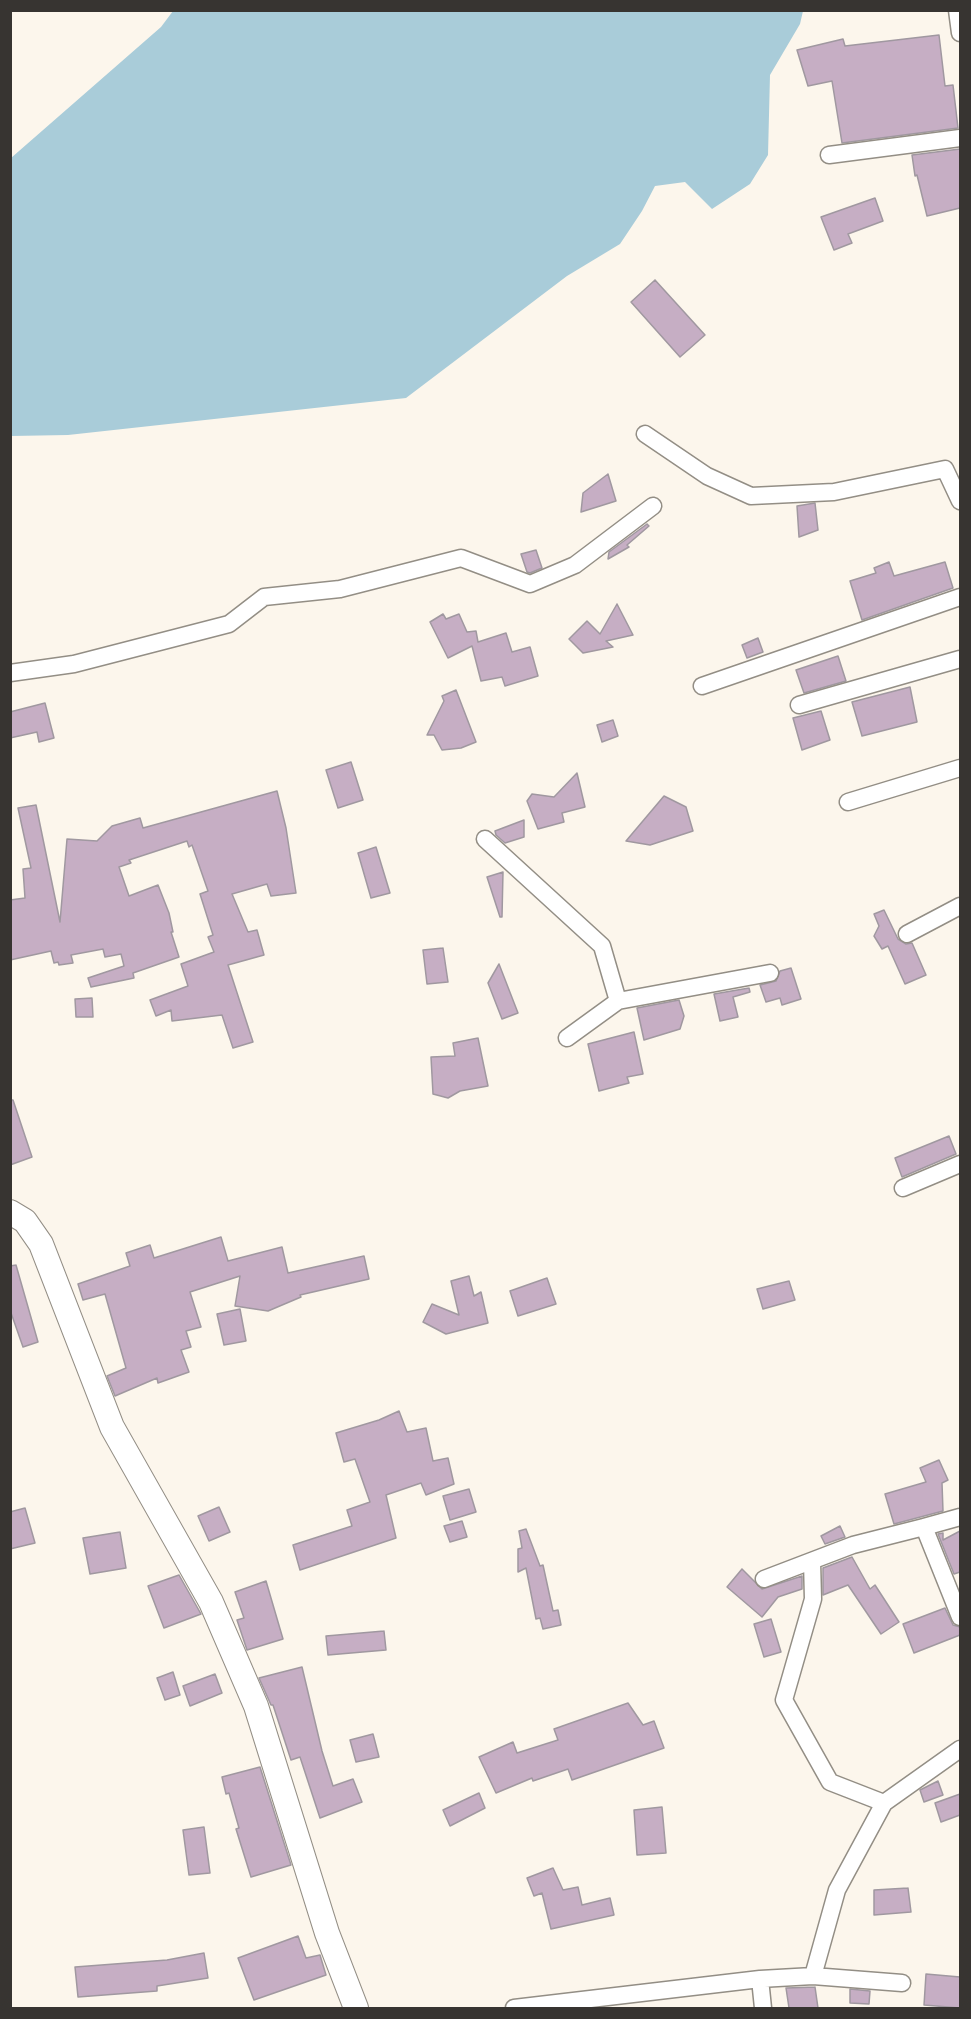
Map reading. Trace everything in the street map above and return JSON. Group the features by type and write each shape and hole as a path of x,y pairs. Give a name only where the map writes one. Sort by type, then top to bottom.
{"main road":[{"path":"10,1212 25,1221 41,1244 112,1427 216,1612 256,1706 327,1933 356,2008"}],"street":[{"path":"957,10 960,33"},
{"path":"829,155 960,138"},
{"path":"645,434 706,476 751,496 834,492 945,469 960,501"},
{"path":"10,673 74,664 229,624 264,597 340,589 461,558 530,584 575,565 653,506"},
{"path":"702,686 960,597"},
{"path":"799,705 960,659"},
{"path":"848,802 960,768"},
{"path":"485,839 602,946 618,1001"},
{"path":"907,934 960,906"},
{"path":"567,1038 618,1001 770,973"},
{"path":"903,1188 960,1164"},
{"path":"764,1579 853,1545 960,1517"},
{"path":"924,1527 960,1617"},
{"path":"812,1561 813,1599 784,1700 830,1782 884,1803"},
{"path":"813,1976 837,1890 884,1803 960,1749"},
{"path":"514,2008 760,1979 813,1976 902,1983"},
{"path":"760,1979 763,2008"}],"water":[{"path":"173,11 803,11 800,24 770,75 768,155 750,184 712,209 685,182 655,186 620,244 567,276 406,398 68,435 11,436 11,158 161,27"}],"building":[{"path":"939,35 945,86 953,85 958,128 842,143 832,81 808,86 797,50 843,39 845,46"},
{"path":"960,149 960,208 927,216 917,175 915,176 912,155"},
{"path":"875,198 883,221 848,234 852,243 834,250 821,217"},
{"path":"655,280 705,335 680,357 631,302"},
{"path":"608,474 616,501 581,512 583,493"},
{"path":"815,503 818,530 799,537 797,506"},
{"path":"647,524 649,526 627,545 629,547 608,559 609,552"},
{"path":"536,550 542,568 527,572 521,554"},
{"path":"889,562 894,576 945,562 953,588 862,620 850,581 876,573 874,568"},
{"path":"617,604 633,635 606,641 613,647 583,653 569,639 587,621 600,634"},
{"path":"443,614 446,619 459,614 467,632 476,631 478,642 506,633 512,652 530,647 538,676 505,686 502,677 481,681 472,646 448,658 430,622"},
{"path":"758,638 763,652 747,658 742,645"},
{"path":"838,656 846,681 804,693 796,670"},
{"path":"910,687 917,722 862,736 852,702"},
{"path":"456,690 476,742 461,748 442,750 434,735 427,735 444,701 442,696"},
{"path":"45,703 54,738 39,742 37,732 10,738 10,712"},
{"path":"821,711 830,740 802,750 793,718"},
{"path":"613,720 618,736 602,742 597,725"},
{"path":"351,762 363,800 338,808 326,770"},
{"path":"577,773 585,807 562,813 564,822 538,829 527,801 532,794 554,797"},
{"path":"277,791 286,828 296,893 271,896 267,884 232,894 248,932 257,930 264,955 228,965 253,1042 233,1048 222,1015 172,1021 171,1010 156,1016 150,1000 188,986 181,964 214,952 208,937 213,935 200,894 208,891 192,845 189,847 187,841 129,860 131,863 119,867 129,896 158,885 169,913 173,932 171,932 179,957 133,973 134,978 91,987 88,978 124,966 121,954 105,957 103,949 71,955 73,963 59,965 58,962 54,963 51,951 10,960 10,900 25,898 23,869 31,868 18,808 36,805 60,922 67,839 97,841 112,826 140,818 143,828"},
{"path":"664,796 686,807 693,831 650,845 626,841"},
{"path":"524,820 524,837 505,843 496,835 495,831"},
{"path":"376,847 390,893 371,898 358,853"},
{"path":"503,872 502,917 500,917 487,877"},
{"path":"884,910 898,939 906,944 912,943 926,975 905,984 888,946 882,949 874,936 879,926 874,914"},
{"path":"443,948 448,982 427,984 423,950"},
{"path":"499,964 518,1013 502,1019 488,983"},
{"path":"791,968 801,999 782,1005 780,998 766,1002 760,985 776,981 780,971"},
{"path":"749,988 750,992 733,997 738,1017 720,1021 714,994"},
{"path":"92,998 93,1017 76,1017 75,999"},
{"path":"679,1000 684,1016 680,1029 644,1040 637,1008"},
{"path":"634,1032 643,1074 627,1077 629,1083 599,1091 588,1044"},
{"path":"478,1038 488,1086 460,1091 448,1098 433,1094 431,1057 455,1056 453,1043"},
{"path":"10,1100 13,1100 32,1157 10,1165"},
{"path":"949,1136 956,1154 902,1177 895,1158"},
{"path":"221,1237 228,1261 282,1247 288,1273 364,1256 369,1279 300,1295 301,1297 268,1311 235,1306 240,1276 190,1292 201,1327 186,1331 191,1347 181,1350 189,1372 158,1383 157,1378 115,1396 107,1376 126,1368 105,1294 83,1300 78,1284 130,1266 126,1253 150,1245 154,1258"},
{"path":"16,1265 38,1342 23,1347 10,1310 10,1266"},
{"path":"469,1276 474,1296 481,1292 488,1323 446,1334 423,1322 432,1304 459,1315 451,1281"},
{"path":"547,1278 556,1304 518,1316 510,1291"},
{"path":"789,1281 795,1300 763,1309 757,1289"},
{"path":"240,1309 246,1341 224,1345 217,1314"},
{"path":"399,1411 407,1432 426,1428 433,1461 448,1458 454,1484 426,1495 421,1483 386,1495 396,1538 300,1570 293,1545 352,1526 347,1510 370,1502 355,1459 344,1462 336,1433 379,1420"},
{"path":"939,1460 948,1480 942,1483 943,1511 894,1524 885,1494 926,1482 920,1468"},
{"path":"469,1489 476,1512 450,1520 443,1496"},
{"path":"219,1507 230,1532 209,1541 198,1516"},
{"path":"25,1508 35,1543 10,1549 10,1512"},
{"path":"462,1521 467,1537 450,1542 444,1526"},
{"path":"840,1526 845,1537 825,1544 821,1536"},
{"path":"526,1529 540,1566 543,1565 553,1611 558,1610 561,1625 543,1629 540,1618 536,1619 526,1568 518,1572 518,1549 522,1548 519,1531"},
{"path":"960,1531 960,1572 954,1574 938,1534 943,1533 943,1540"},
{"path":"120,1532 126,1568 90,1574 83,1538"},
{"path":"852,1557 870,1589 875,1585 899,1622 881,1634 848,1585 823,1595 823,1568"},
{"path":"742,1569 762,1589 802,1576 802,1589 778,1597 762,1617 727,1587"},
{"path":"179,1575 201,1614 164,1628 148,1586"},
{"path":"266,1581 283,1639 247,1650 237,1620 244,1618 235,1592"},
{"path":"945,1608 953,1625 960,1627 960,1635 914,1653 903,1624"},
{"path":"771,1619 781,1652 764,1657 754,1624"},
{"path":"384,1631 386,1650 328,1655 326,1636"},
{"path":"302,1667 322,1751 333,1786 353,1779 362,1802 320,1818 300,1757 291,1760 273,1705 259,1678"},
{"path":"173,1672 180,1695 165,1700 157,1678"},
{"path":"215,1674 222,1693 190,1706 183,1686"},
{"path":"628,1703 643,1725 654,1721 664,1748 572,1780 568,1769 533,1781 532,1778 496,1793 479,1757 513,1742 517,1753 558,1740 554,1729"},
{"path":"373,1734 379,1757 356,1762 350,1740"},
{"path":"260,1767 291,1865 251,1877 236,1829 239,1828 229,1793 226,1794 222,1777"},
{"path":"938,1781 943,1795 924,1802 920,1790"},
{"path":"479,1793 485,1808 450,1826 443,1810"},
{"path":"960,1794 960,1815 941,1822 935,1803"},
{"path":"662,1807 666,1853 637,1855 634,1810"},
{"path":"204,1827 210,1873 189,1875 183,1830"},
{"path":"553,1868 563,1890 578,1887 582,1905 610,1898 614,1915 551,1929 542,1893 534,1896 527,1878"},
{"path":"908,1888 911,1912 874,1915 874,1890"},
{"path":"298,1936 306,1958 320,1955 326,1975 254,2000 238,1958"},
{"path":"204,1953 208,1978 157,1986 157,1991 78,1997 75,1967 167,1960"},
{"path":"926,1974 960,1977 960,2008 924,2005"},
{"path":"815,1987 818,2008 789,2008 786,1988"},
{"path":"850,1989 870,1991 869,2004 850,2003"}]}
